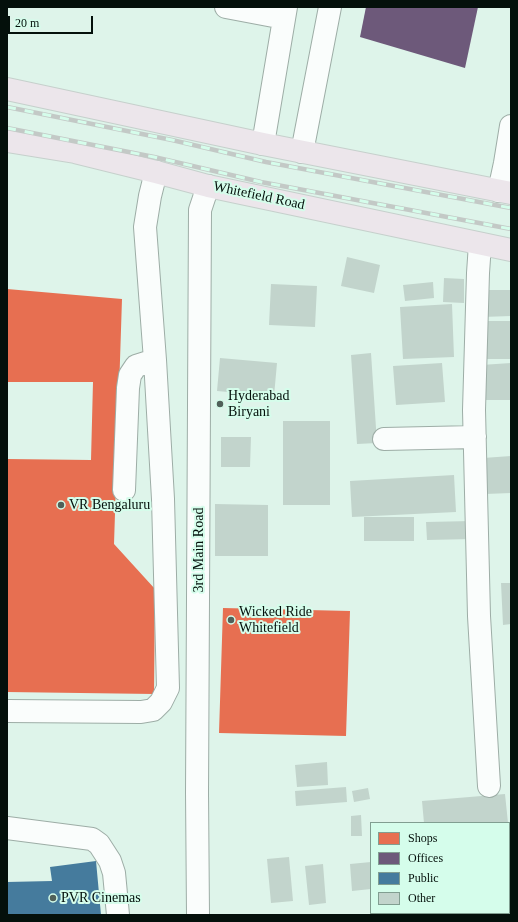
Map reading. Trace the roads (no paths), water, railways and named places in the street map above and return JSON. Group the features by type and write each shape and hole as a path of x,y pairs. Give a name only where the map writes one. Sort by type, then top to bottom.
{"main road":[{"path":"7,89 263,144 505,192"},
{"name":"Whitefield Road","path":"7,141 75,152 208,186 511,250"}],"street":[{"path":"226,7 285,12 263,144"},
{"path":"302,152 330,7"},
{"path":"505,192 505,163 511,126"},
{"path":"7,711 141,712 152,710 161,702 168,688 163,499 155,360 145,228 150,196 156,172"},
{"name":"3rd Main Road","path":"198,915 200,210 208,186"},
{"path":"480,244 474,410 479,616 489,786"},
{"path":"124,490 128,388 130,375 136,366 155,360"},
{"path":"384,439 475,437"},
{"path":"7,828 92,839 99,844 110,861 114,873 118,915"}],"railway":[{"path":"7,107 172,140 266,162 511,208"},
{"path":"7,128 154,157 261,182 511,229"}],"place":[{"name":"Hyderabad Biryani","path":"220,404"},
{"name":"VR Bengaluru","path":"61,505"},
{"name":"Wicked Ride Whitefield","path":"231,620"},
{"name":"PVR Cinemas","path":"53,898"}]}
